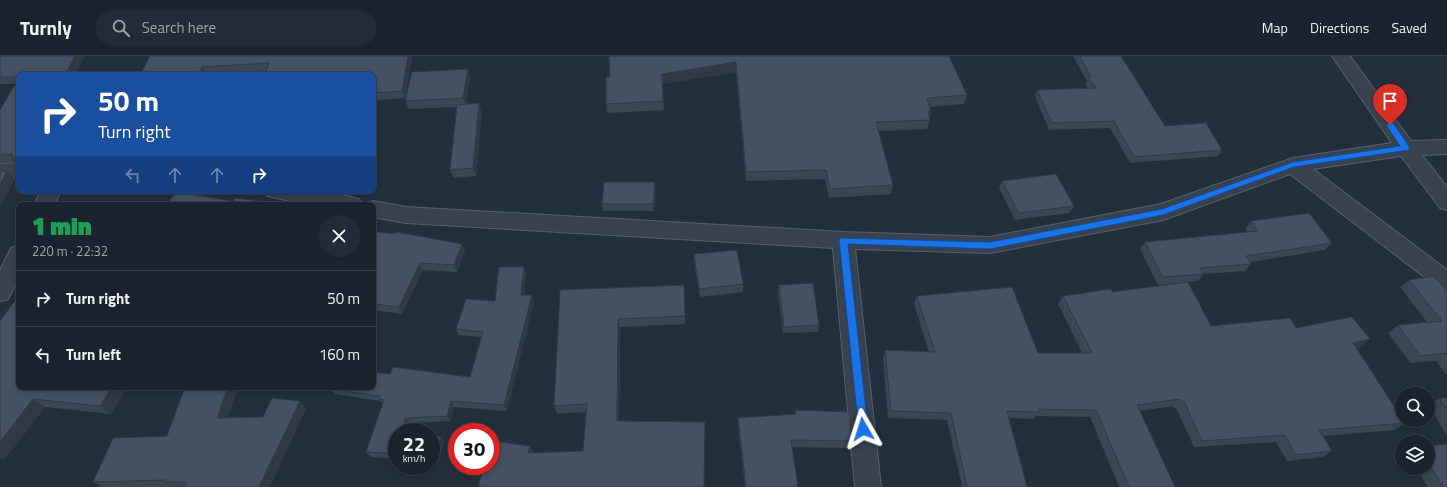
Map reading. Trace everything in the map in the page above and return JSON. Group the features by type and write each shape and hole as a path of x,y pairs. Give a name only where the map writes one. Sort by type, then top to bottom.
{"street":[{"path":"1342,56 1406,148 1447,202"},
{"path":"376,210 406,215 843,240 990,245 1163,212 1293,165 1406,148 1447,147"},
{"path":"1293,165 1447,282"},
{"path":"0,171 16,170"},
{"path":"291,194 335,202"},
{"path":"843,240 868,487"},
{"path":"0,292 16,260"}],"building":[{"path":"0,56 75,56 67,72 16,72 16,77 0,77"},
{"path":"150,56 408,56 402,91 376,93 376,72 266,72 269,63 202,67 200,72 142,72"},
{"path":"609,56 949,56 967,95 927,98 931,111 928,111 930,120 876,122 893,185 830,189 826,170 746,172 736,62 662,74 663,101 606,104 606,77 610,77"},
{"path":"1080,56 1121,56 1165,126 1206,123 1222,150 1134,157 1114,121 1052,123 1037,90 1096,88 1088,77 1091,77"},
{"path":"468,69 463,98 405,101 412,72"},
{"path":"16,83 16,156 13,161 12,154 0,155 0,110"},
{"path":"479,103 473,168 450,170 457,105"},
{"path":"7,171 0,185 0,172"},
{"path":"1056,174 1074,206 1019,213 1002,181"},
{"path":"604,182 655,182 653,204 602,204"},
{"path":"174,194 189,194 233,201 235,198 262,201 262,202 168,202"},
{"path":"1309,213 1332,243 1246,256 1251,264 1200,268 1204,274 1163,277 1145,242 1258,231 1251,221"},
{"path":"377,232 395,234 396,232 462,244 454,265 420,263 399,307 376,304"},
{"path":"737,250 743,284 699,289 694,254"},
{"path":"499,267 524,267 521,295 532,295 504,405 451,401 447,416 405,418 405,423 388,423 388,453 366,452 384,400 379,399 380,396 338,390 376,390 376,372 390,374 393,367 470,377 483,332 456,329 466,299 495,301"},
{"path":"1434,276 1447,292 1447,354 1420,356 1398,325 1442,321 1409,280"},
{"path":"1188,282 1211,326 1290,318 1296,328 1352,317 1370,339 1353,343 1395,408 1395,424 1319,430 1332,451 1296,455 1285,435 1202,441 1184,401 1181,402 1180,399 1137,405 1175,487 1129,487 1096,410 1038,409 1039,412 1007,411 1027,487 967,487 951,413 891,411 885,350 935,352 917,296 1012,287 1038,353 1092,353 1063,296 1111,289 1112,292"},
{"path":"813,283 819,325 784,327 779,285"},
{"path":"684,285 685,316 618,319 617,421 705,422 704,487 478,487 481,475 500,475 500,442 530,446 528,453 583,451 587,404 554,406 560,290"},
{"path":"16,299 16,390 110,390 100,406 33,399 0,442 0,321"},
{"path":"184,390 227,390 217,418 263,417 272,398 300,401 259,487 184,487 187,482 165,482 165,480 93,482 113,438 167,436"},
{"path":"1440,398 1447,398 1447,410"},
{"path":"795,410 849,412 852,441 791,440 798,487 746,487 738,418 796,414"},
{"path":"1447,444 1447,487 1444,487 1435,473 1435,445"}],"route":[{"path":"863,429 843,240 990,245 1163,212 1293,165 1406,148 1390,125"}]}
